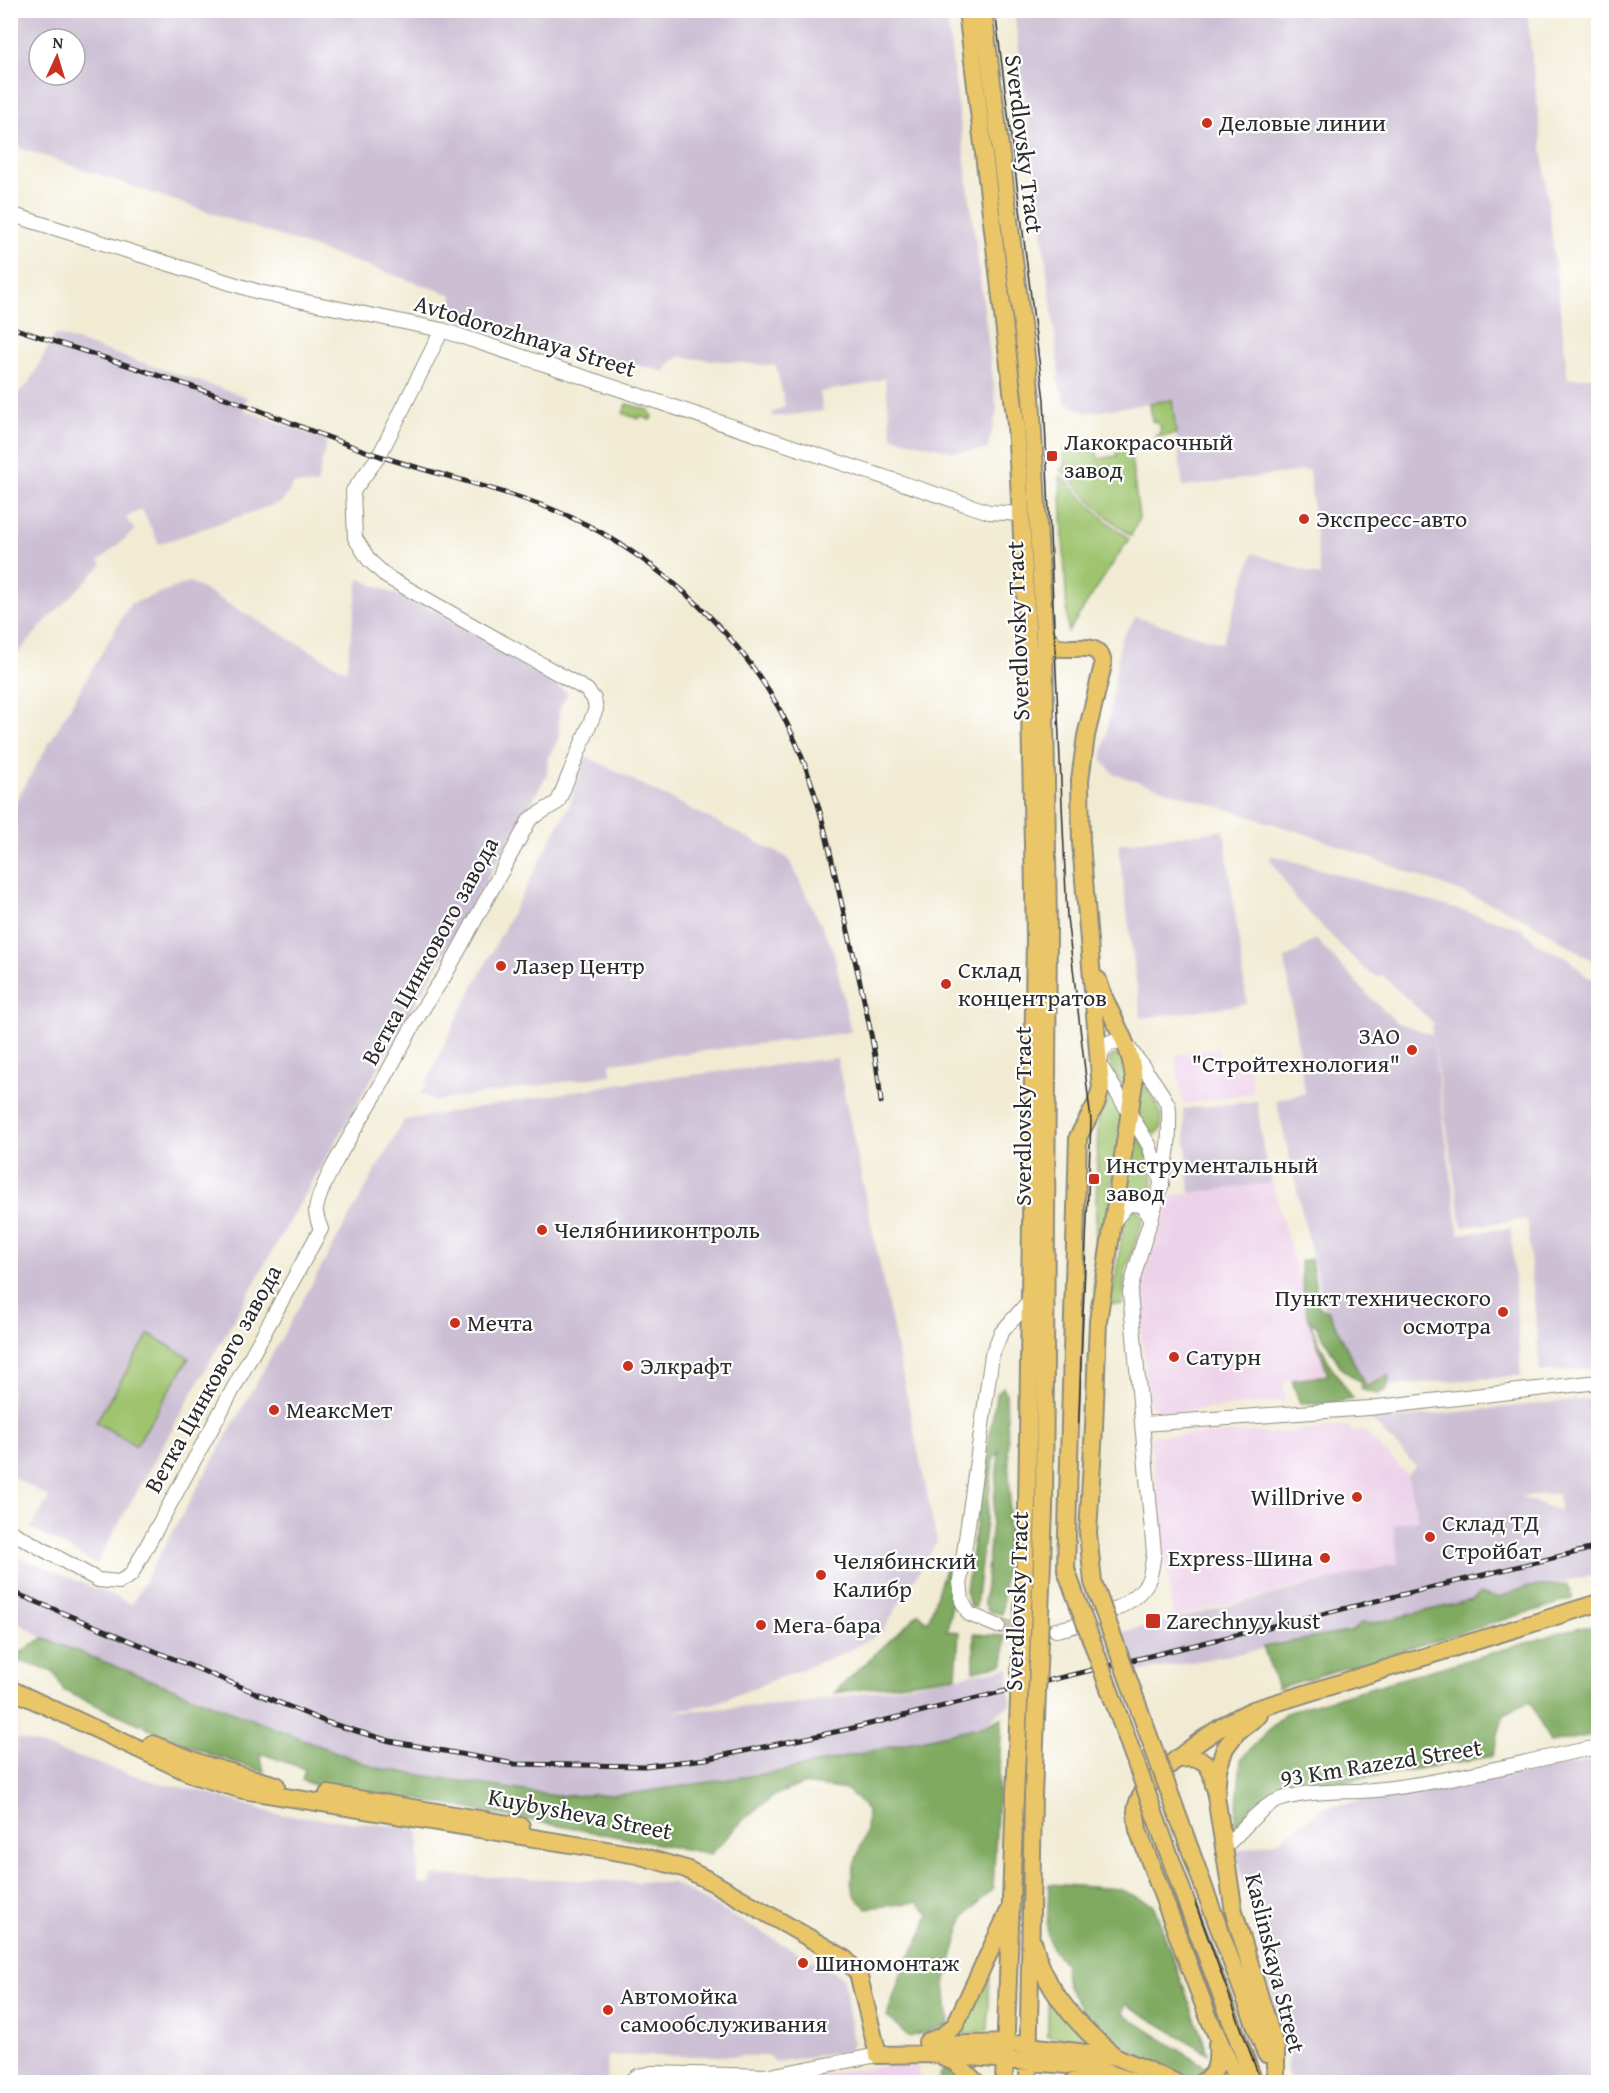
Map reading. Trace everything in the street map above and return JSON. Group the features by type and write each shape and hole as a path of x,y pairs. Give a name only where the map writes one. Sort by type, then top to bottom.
{"main road":[{"name":"Sverdlovsky Tract","path":"967,10 1044,633 1048,940 1036,1510 1028,2082"},
{"name":"Sverdlovsky Tract","path":"983,10 1032,397 1029,664 1035,936 1030,1300 1036,1510 1015,1796 1004,2082"},
{"path":"1044,633 1050,644 1060,649"},
{"path":"1044,675 1052,657 1060,649 1074,646 1092,649 1103,660 1081,761 1080,780 1081,843 1100,1065 1099,1095 1078,1137 1076,1161 1066,1570 1254,2082"},
{"path":"1089,944 1102,996 1129,1048 1134,1083 1134,1120 1113,1223 1098,1321 1088,1533 1093,1582 1277,2081"},
{"path":"1238,2082 1216,2037 1138,1830 1136,1813 1138,1802 1148,1785 1235,1718 1277,1702 1599,1604"},
{"name":"Kuybysheva Street","path":"10,1677 151,1749"},
{"name":"Kuybysheva Street","path":"10,1689 151,1749 260,1782 522,1831 639,1846 677,1857 709,1872 847,1954 863,1970 869,1982 880,2051"},
{"name":"Kaslinskaya Street","path":"1277,1702 1250,1720 1225,1748 1218,1769 1216,1796 1234,1912 1276,2050 1277,2081"},
{"path":"1179,1759 1194,1757 1212,1770 1216,1796"},
{"path":"880,2051 917,2045 942,2036 955,2025 1012,1904"},
{"path":"1029,1920 1037,1956 1051,1984 1087,2034 1117,2057 1177,2082"},
{"path":"1202,2082 1213,2075 1216,2067 1216,2037"},
{"path":"917,2045 1117,2057"},
{"path":"880,2051 935,2054 1005,2052"},
{"path":"1029,2053 1097,2069 1131,2081"},
{"path":"935,2054 955,2062 976,2082"},
{"path":"1073,2082 1079,2080 1131,2081"}],"street":[{"name":"Avtodorozhnaya Street","path":"10,214 258,292 442,330 989,512 1030,514"},
{"name":"Ветка Цинкового завода","path":"10,1531 99,1580 119,1582 131,1575 321,1229 316,1212 323,1191 353,1129 378,1090 426,1001 444,977 530,819 558,802 590,727 596,710 594,699 587,690 387,577 369,560 355,538 352,491 379,456 442,330"},
{"path":"1056,1626 1073,1627 1124,1603 1141,1590 1151,1572 1154,1553 1130,1293 1135,1267 1162,1185 1167,1159 1169,1107 1129,1048 1122,1043 1110,1042 1102,1051 1100,1065 1156,1160 1162,1185"},
{"path":"1134,1120 1148,1135 1155,1137 1164,1131 1169,1120"},
{"path":"1113,1223 1128,1204 1137,1203 1143,1204 1151,1221"},
{"path":"998,1621 969,1614 962,1602 960,1581 992,1355 1001,1333 1030,1300"},
{"path":"1143,1424 1369,1408 1599,1382"},
{"name":"93 Km Razezd Street","path":"1223,1848 1238,1836 1254,1816 1282,1799 1319,1792 1395,1788 1599,1747"},
{"path":"630,2082 638,2076 652,2073 769,2076 855,2059 880,2051"}],"shaded area":[{"path":"11,10 946,11 997,411 987,450 956,452 892,437 885,378 868,384 820,392 823,411 772,417 772,413 785,406 776,366 679,357 670,363 665,372 499,331 453,316 452,295 11,145"},
{"path":"1014,11 1527,11 1568,379 1598,376 1598,964 1531,922 1495,905 1318,838 1114,774 1102,761 1121,639 1136,617 1222,643 1253,553 1320,576 1309,470 1183,487 1172,400 1086,413 1065,402 1057,378 1059,377 1055,334"},
{"path":"55,334 247,397 244,410 327,440 317,485 294,484 282,502 159,544 142,509 126,518 135,530 99,561 102,565 48,619 11,661 11,399 29,383"},
{"path":"359,579 440,613 568,693 559,710 559,739 548,757 547,775 265,1264 96,1564 31,1528 49,1497 11,1476 11,809 130,604 190,582 346,671"},
{"path":"586,756 788,858 833,949 851,1032 610,1063 611,1075 435,1101 421,1094 459,1014 571,802"},
{"path":"1224,830 1247,1004 1141,1018 1118,844"},
{"path":"1272,855 1521,928 1539,945 1571,960 1586,976 1598,981 1598,1368 1540,1372 1527,1219 1462,1227 1431,1026 1435,1025 1382,975 1377,977 1364,969 1296,900 1270,859"},
{"path":"1316,939 1396,1022 1432,1035 1459,1234 1511,1228 1521,1376 1368,1387 1327,1319 1276,1100 1305,1093 1285,959"},
{"path":"1218,1048 1220,1060 1248,1056 1253,1093 1183,1104 1175,1055"},
{"path":"837,1058 937,1542 882,1632 849,1651 715,1703 670,1712 804,1703 1009,1668 1010,1704 983,1726 783,1771 630,1794 556,1796 377,1768 43,1638 11,1618 10,1553 132,1604 404,1120 623,1083"},
{"path":"1257,1101 1264,1154 1272,1183 1190,1193 1183,1109"},
{"path":"1272,1183 1326,1374 1284,1381 1285,1401 1167,1413 1150,1405 1137,1298 1172,1195"},
{"path":"1598,1398 1598,1574 1269,1648 1132,1673 1115,1634 1399,1563 1393,1525 1418,1520 1407,1475 1416,1466 1369,1418 1390,1419","holes":["1558,1494 1560,1511 1520,1497"]},
{"path":"1351,1426 1351,1432 1365,1431 1407,1475 1418,1520 1399,1563 1173,1617 1150,1436 1258,1432 1269,1434"},
{"path":"11,1714 19,1717 11,1802"},
{"path":"18,1738 155,1782 204,1792 276,1814 419,1829 418,1884 430,1885 432,1875 673,1883 844,1978 853,2043 849,2051 775,2062 770,2056 608,2056 607,2082 11,2082 10,1802"},
{"path":"1598,1759 1598,2082 1291,2082 1286,2069 1288,2061 1236,1851 1278,1841 1324,1807"},
{"path":"894,2065 919,2067 918,2082 705,2082 787,2078"}],"green space":[{"path":"1172,400 1176,434 1154,437 1159,434 1161,428 1158,423 1152,421 1150,403"},
{"path":"627,404 649,410 652,417 650,420 640,416 638,419 623,413"},
{"path":"1129,442 1139,518 1131,536 1104,514 1060,469 1065,468 1064,449 1096,444 1098,459 1117,456 1116,444"},
{"path":"1060,475 1104,519 1129,539 1068,632"},
{"path":"1116,1054 1123,1057 1128,1100 1109,1062 1109,1058"},
{"path":"1142,1078 1162,1115 1161,1129 1156,1134 1149,1130 1141,1118 1139,1102"},
{"path":"1111,1094 1125,1116 1094,1292 1098,1119"},
{"path":"1135,1131 1145,1148 1151,1166 1153,1185 1150,1204 1133,1197 1123,1202"},
{"path":"1137,1209 1144,1217 1125,1273 1123,1305 1111,1304 1125,1217 1130,1210"},
{"path":"1311,1259 1319,1307 1329,1312 1366,1387 1389,1375 1387,1389 1378,1394 1362,1390 1360,1382 1342,1369 1314,1322 1311,1326 1305,1307 1300,1261"},
{"path":"1312,1329 1332,1368 1353,1398 1328,1404 1300,1404 1292,1380 1328,1375"},
{"path":"149,1334 189,1358 136,1446 96,1422"},
{"path":"1003,1387 1006,1392 1010,1494 1002,1614 989,1611 984,1602 999,1451 993,1459 976,1607 970,1607 966,1590 996,1395"},
{"path":"945,1569 957,1577 947,1631 959,1632 956,1676 834,1693 919,1613 928,1622"},
{"path":"1567,1584 1573,1599 1278,1688 1263,1647 1352,1631 1362,1623 1370,1624 1472,1600 1480,1593 1497,1598 1527,1587"},
{"path":"1581,1627 1598,1627 1598,1734 1550,1743 1530,1701 1504,1714 1492,1756 1283,1792 1256,1801 1235,1828 1241,1759 1286,1712"},
{"path":"974,1634 1005,1636 1004,1664 974,1671"},
{"path":"43,1638 377,1768 556,1796 630,1794 783,1771 983,1726 1002,1718 993,1888 963,1919 945,1983 949,2025 909,2037 887,2016 904,1966 922,1935 929,1913 917,1902 867,1908 858,1900 851,1882 852,1872 866,1831 867,1810 848,1790 803,1784 775,1795 743,1820 711,1854 404,1797 331,1792 302,1780 305,1769 260,1753 264,1772 206,1753 64,1691 53,1671 10,1659"},
{"path":"1049,1884 1119,1889 1153,1904 1208,2053 1126,2004 1123,2014 1207,2068 1201,2075 1184,2077 1110,2040 1095,2028 1067,1987 1064,1963 1051,1947 1047,1931"},
{"path":"990,1970 988,2030 957,2036"},
{"path":"1048,1988 1085,2039 1048,2036"},
{"path":"948,2062 968,2082 941,2082 939,2077"}],"tunnel":[{"path":"998,1626 1056,1630"}],"tram line":[{"path":"995,10 1044,400 1067,917 1091,1121 1074,1535 1075,1567 1080,1590 1261,2082"}],"railway":[{"path":"10,327 237,402 383,457 551,509 602,533 636,554 668,578 725,633 750,663 772,696 791,731 806,768 823,823 871,1032 881,1102"},
{"path":"10,1591 326,1722 390,1741 515,1764 645,1766 706,1759 849,1729 1598,1547"}],"place":[{"name":"Деловые линии","path":"1207,123"},
{"name":"Лакокрасочный завод","path":"1052,456"},
{"name":"Экспресс-авто","path":"1304,519"},
{"name":"Лазер Центр","path":"501,966"},
{"name":"Склад концентратов","path":"946,984"},
{"name":"ЗАО \"Стройтехнология\"","path":"1412,1050"},
{"name":"Инструментальный завод","path":"1094,1179"},
{"name":"Челябнииконтроль","path":"542,1230"},
{"name":"Пункт технического осмотра","path":"1503,1312"},
{"name":"Мечта","path":"455,1323"},
{"name":"Сатурн","path":"1174,1357"},
{"name":"Элкрафт","path":"628,1366"},
{"name":"МеаксМет","path":"274,1410"},
{"name":"WillDrive","path":"1357,1497"},
{"name":"Склад ТД Стройбат","path":"1430,1537"},
{"name":"Express-Шина","path":"1325,1558"},
{"name":"Челябинский Калибр","path":"821,1575"},
{"name":"Zarechnyy kust","path":"1153,1621"},
{"name":"Мега-бара","path":"761,1625"},
{"name":"Шиномонтаж","path":"803,1963"},
{"name":"Автомойка самообслуживания","path":"608,2010"}]}
